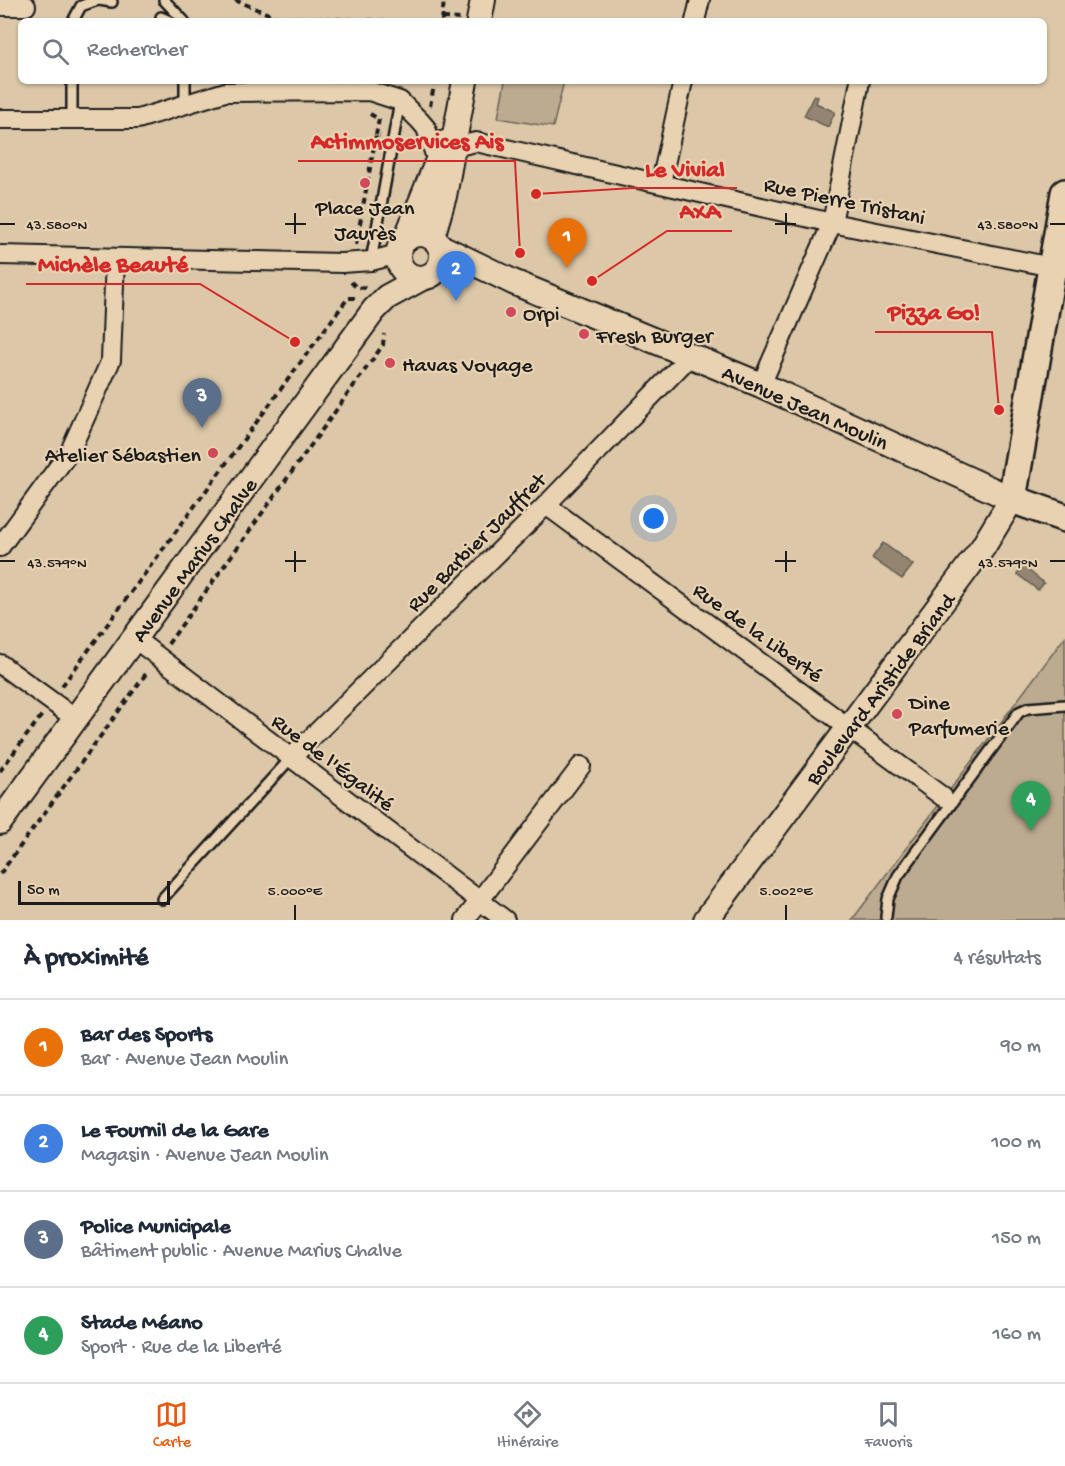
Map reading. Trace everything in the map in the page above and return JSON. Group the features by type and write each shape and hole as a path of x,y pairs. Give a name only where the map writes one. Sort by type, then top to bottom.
{"main road":[{"path":"480,18 483,0"},
{"path":"449,143 401,253 408,274 427,276 442,262 436,242 444,196 449,143 464,84"},
{"name":"Boulevard Aristide Briand","path":"706,920 983,548 1012,499 1058,268 1065,193"},
{"path":"401,253 418,234 436,242"},
{"name":"Avenue Jean Moulin","path":"436,242 513,282 761,385 1012,499 1065,518"},
{"name":"Avenue Marius Chalve","path":"387,297 401,253"},
{"name":"Avenue Marius Chalve","path":"0,822 374,310 387,297 427,276"},
{"name":"Avenue Jean Moulin","path":"427,276 513,282"}],"street":[{"path":"696,18 700,0"},
{"path":"0,6 26,6"},
{"path":"661,183 681,84"},
{"path":"761,385 832,223 859,84"},
{"path":"0,119 138,119 225,92 369,91 400,102 426,128 449,143"},
{"name":"Rue Pierre Tristani","path":"449,143 476,142 832,223 1058,268"},
{"path":"0,255 342,263 371,261 401,253"},
{"path":"0,547 70,451 111,360 115,259"},
{"name":"Rue Barbier Jauffret","path":"291,758 546,505 691,355"},
{"name":"Rue de la Liberté","path":"546,505 947,800"},
{"name":"Rue de l'Égalité","path":"135,639 505,920"},
{"path":"0,664 76,719"},
{"path":"465,920 581,766"}],"lane":[{"path":"74,18 80,0"},
{"path":"75,18 81,6 98,0 112,2"},
{"path":"164,0 181,18"},
{"path":"72,84 72,120"},
{"path":"185,84 185,104"},
{"path":"371,261 400,102"},
{"path":"886,917 892,886 947,800 1019,712 1028,708 1065,705"},
{"path":"162,899 291,758"}],"path":[{"path":"235,0 276,17 302,18"},
{"path":"442,18 444,0"},
{"path":"430,106 434,84"},
{"path":"370,114 379,119 376,135"},
{"path":"56,694 348,298 387,297 383,345 164,650"},
{"path":"0,874 150,668"},
{"path":"0,771 44,712"}],"shaded area":[{"path":"504,84 563,84 553,127 498,118"},
{"path":"814,95 818,97 816,103 835,112 828,127 804,116"},
{"path":"883,543 913,565 902,579 872,558"},
{"path":"1023,566 1044,583 1038,590 1017,574"},
{"path":"1065,637 1065,920 852,920"}],"place":[{"name":"Place Jean Jaurès","path":"365,183"},
{"name":"Le Vivial","path":"536,194"},
{"name":"Actimmoservices Ais","path":"520,253"},
{"name":"Bar des Sports","path":"567,268"},
{"name":"AXA","path":"592,281"},
{"name":"Le Fournil de la Gare","path":"456,301"},
{"name":"Orpi","path":"511,312"},
{"name":"Fresh Burger","path":"584,334"},
{"name":"Michèle Beauté","path":"295,342"},
{"name":"Havas Voyage","path":"390,363"},
{"name":"Pizza Go!","path":"999,410"},
{"name":"Police Municipale","path":"202,428"},
{"name":"Atelier Sébastien","path":"213,453"},
{"name":"Dine Parfumerie","path":"897,714"},
{"name":"Stade Méano","path":"1031,831"}]}
